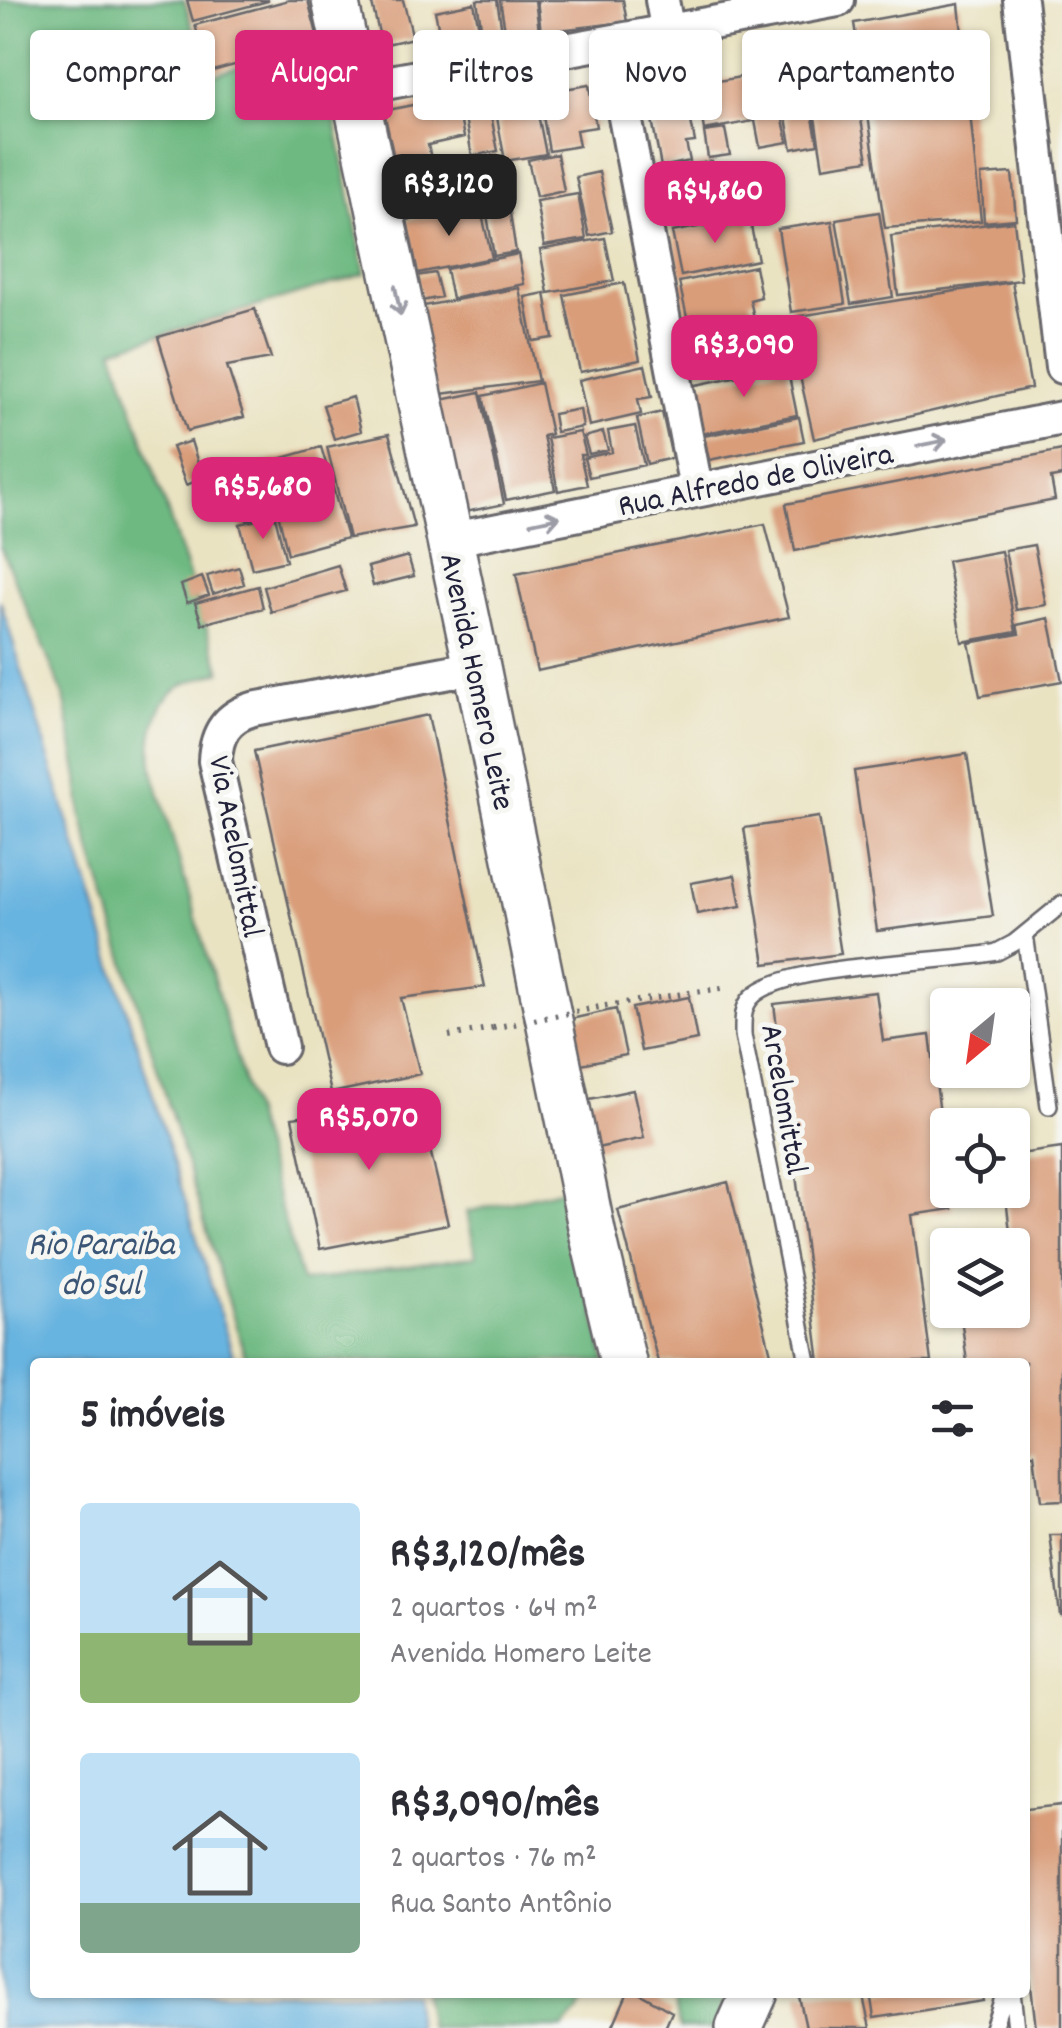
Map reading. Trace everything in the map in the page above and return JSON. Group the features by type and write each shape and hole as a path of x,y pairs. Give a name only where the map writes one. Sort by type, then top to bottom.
{"street":[{"name":"Avenida Homero Leite","path":"334,0 340,30"},
{"path":"662,0 667,30"},
{"path":"683,30 838,0"},
{"path":"1020,0 1062,367"},
{"path":"393,82 589,48"},
{"name":"Avenida Homero Leite","path":"359,120 477,668 589,1217 622,1358"},
{"path":"626,120 696,488"},
{"name":"Rua Alfredo de Oliveira","path":"450,540 1062,418"},
{"name":"Via Acelomittal","path":"281,1046 215,762 221,731 232,717 252,709 477,668"},
{"path":"739,2028 752,1998"}],"lane":[{"name":"Arcelomittal","path":"807,1358 743,1024 745,1008 752,996 799,976 986,954 1006,948 1062,904"},
{"path":"1025,934 1050,1106"},
{"path":"994,2028 1006,1998"},
{"path":"1010,1998 1016,2028"}],"path":[{"path":"448,1036 605,1006 799,976"}],"green space":[{"path":"0,0 184,0 193,30 30,30 30,120 215,120 215,74 235,68 235,120 335,120 365,274 113,349 221,671 183,685 165,701 155,723 153,771 302,1282 476,1256 467,1212 568,1188 604,1358 246,1358 93,858 82,816 64,696 0,546"},
{"path":"424,1998 585,1998 563,2028 429,2028"},
{"path":"673,1998 724,1998 715,2028 680,2028"}],"water":[{"name":"Rio Paraiba do Sul","path":"0,600 234,1358 30,1358 30,1998 414,1998 417,2028 0,2028"}],"building":[{"path":"187,0 268,0 268,1 193,21"},
{"path":"289,0 308,0 316,30 235,30 235,65 215,70 215,30 196,30 195,25"},
{"path":"371,0 403,0 413,38 393,43 393,30 378,30"},
{"path":"477,0 497,0 502,30 482,30"},
{"path":"500,0 535,0 539,30 505,30"},
{"path":"537,0 623,0 627,22 541,30"},
{"path":"474,3 479,30 439,30 435,11"},
{"path":"959,4 962,30 855,30 854,23"},
{"path":"742,77 742,120 753,121 704,130 702,120 722,120 722,80"},
{"path":"589,85 589,120 595,120 596,127 576,130 579,146 549,151 544,120 569,120 569,88"},
{"path":"413,105 413,120 460,120 464,137 428,145 442,208 406,215 386,120 393,120 393,109"},
{"path":"465,120 492,120 498,151 472,156"},
{"path":"497,120 539,120 546,154 505,161"},
{"path":"652,120 691,120 695,142 686,143 690,161 661,167"},
{"path":"755,120 783,120 788,142 760,147"},
{"path":"786,120 813,120 818,144 792,149"},
{"path":"815,120 861,120 868,160 823,167"},
{"path":"869,120 971,120 981,221 885,228"},
{"path":"725,129 730,155 708,158 704,132"},
{"path":"557,154 564,191 536,197 528,160"},
{"path":"497,155 506,194 462,205 452,165"},
{"path":"712,161 713,168 738,163 745,199 667,215 658,172"},
{"path":"599,172 612,231 589,236 576,177"},
{"path":"1012,173 1016,219 984,222 981,175"},
{"path":"578,194 586,239 544,246 536,201"},
{"path":"508,200 516,252 494,256 485,203"},
{"path":"480,206 492,258 418,273 407,220"},
{"path":"879,212 893,297 851,304 836,219"},
{"path":"749,217 758,260 681,276 672,232"},
{"path":"832,221 845,304 791,312 778,229"},
{"path":"1014,221 1021,280 898,295 891,236"},
{"path":"605,238 614,281 548,293 540,250"},
{"path":"518,254 524,284 452,299 446,269"},
{"path":"755,266 761,297 750,300 755,322 691,335 679,282"},
{"path":"435,273 441,297 422,301 416,276"},
{"path":"1012,282 1031,388 814,439 787,318"},
{"path":"624,283 640,360 580,372 564,295"},
{"path":"519,288 538,381 433,395 413,308"},
{"path":"545,293 553,338 533,341 525,297"},
{"path":"255,309 271,358 227,366 244,417 187,431 158,337"},
{"path":"645,365 652,397 638,399 641,414 589,426 579,380"},
{"path":"787,366 797,415 701,434 691,386"},
{"path":"540,383 551,434 543,436 555,490 506,500 483,396"},
{"path":"480,392 504,504 456,514 432,402"},
{"path":"353,397 361,431 334,439 323,405"},
{"path":"580,409 583,427 556,432 553,414"},
{"path":"662,412 672,458 647,464 637,418"},
{"path":"799,417 804,441 709,460 704,436"},
{"path":"635,426 644,465 589,477 584,458 612,452 608,431"},
{"path":"580,432 586,455 580,455 587,485 558,491 547,438"},
{"path":"603,432 608,450 589,454 584,437"},
{"path":"389,434 414,527 349,538 327,447"},
{"path":"191,441 203,479 186,485 172,447"},
{"path":"321,447 329,474 238,500 230,473"},
{"path":"1062,450 1062,476 1051,478 1055,500 795,551 786,504"},
{"path":"331,481 347,538 288,554 278,513 319,502 315,486"},
{"path":"309,483 314,501 247,520 242,502"},
{"path":"275,516 286,561 252,569 240,524"},
{"path":"765,524 789,617 537,671 516,574"},
{"path":"1034,545 1046,605 1016,610 1005,550"},
{"path":"1001,551 1016,632 962,642 947,561"},
{"path":"408,556 414,576 373,586 368,567"},
{"path":"338,565 346,591 271,612 264,587"},
{"path":"239,567 244,584 213,594 207,576"},
{"path":"202,577 209,595 187,603 181,585"},
{"path":"258,586 263,608 202,624 195,603"},
{"path":"1049,618 1062,681 980,696 969,643 1019,634 1017,625"},
{"path":"428,715 485,987 401,998 420,1074 331,1093 254,751"},
{"path":"967,754 993,916 877,931 854,771"},
{"path":"819,817 841,954 765,964 744,828"},
{"path":"735,875 741,906 697,914 691,883"},
{"path":"876,992 883,1041 930,1035 930,1088 937,1088 939,1108 930,1108 930,1208 952,1209 912,1215 930,1358 819,1358 774,1004"},
{"path":"689,997 697,1040 641,1051 632,1008"},
{"path":"616,1009 626,1055 581,1064 571,1019"},
{"path":"633,1090 644,1138 597,1148 585,1100"},
{"path":"418,1100 448,1224 320,1249 292,1118"},
{"path":"1062,1148 1062,1501 1040,1502 1034,1454 1030,1454 1030,1358 966,1358 962,1328 1030,1328 1030,1228 1010,1228 1007,1208 1030,1208 1030,1152"},
{"path":"728,1182 772,1358 657,1358 618,1210"},
{"path":"1050,1535 1062,1535 1062,1615 1060,1615"},
{"path":"1062,1805 1062,2028 1036,2028 1030,1978 1030,1808"},
{"path":"625,1998 648,1998 672,2012 665,2028 612,2028"},
{"path":"799,1998 863,1998 870,2028 806,2028"},
{"path":"871,1998 983,1998 983,2001 874,2018"}]}
